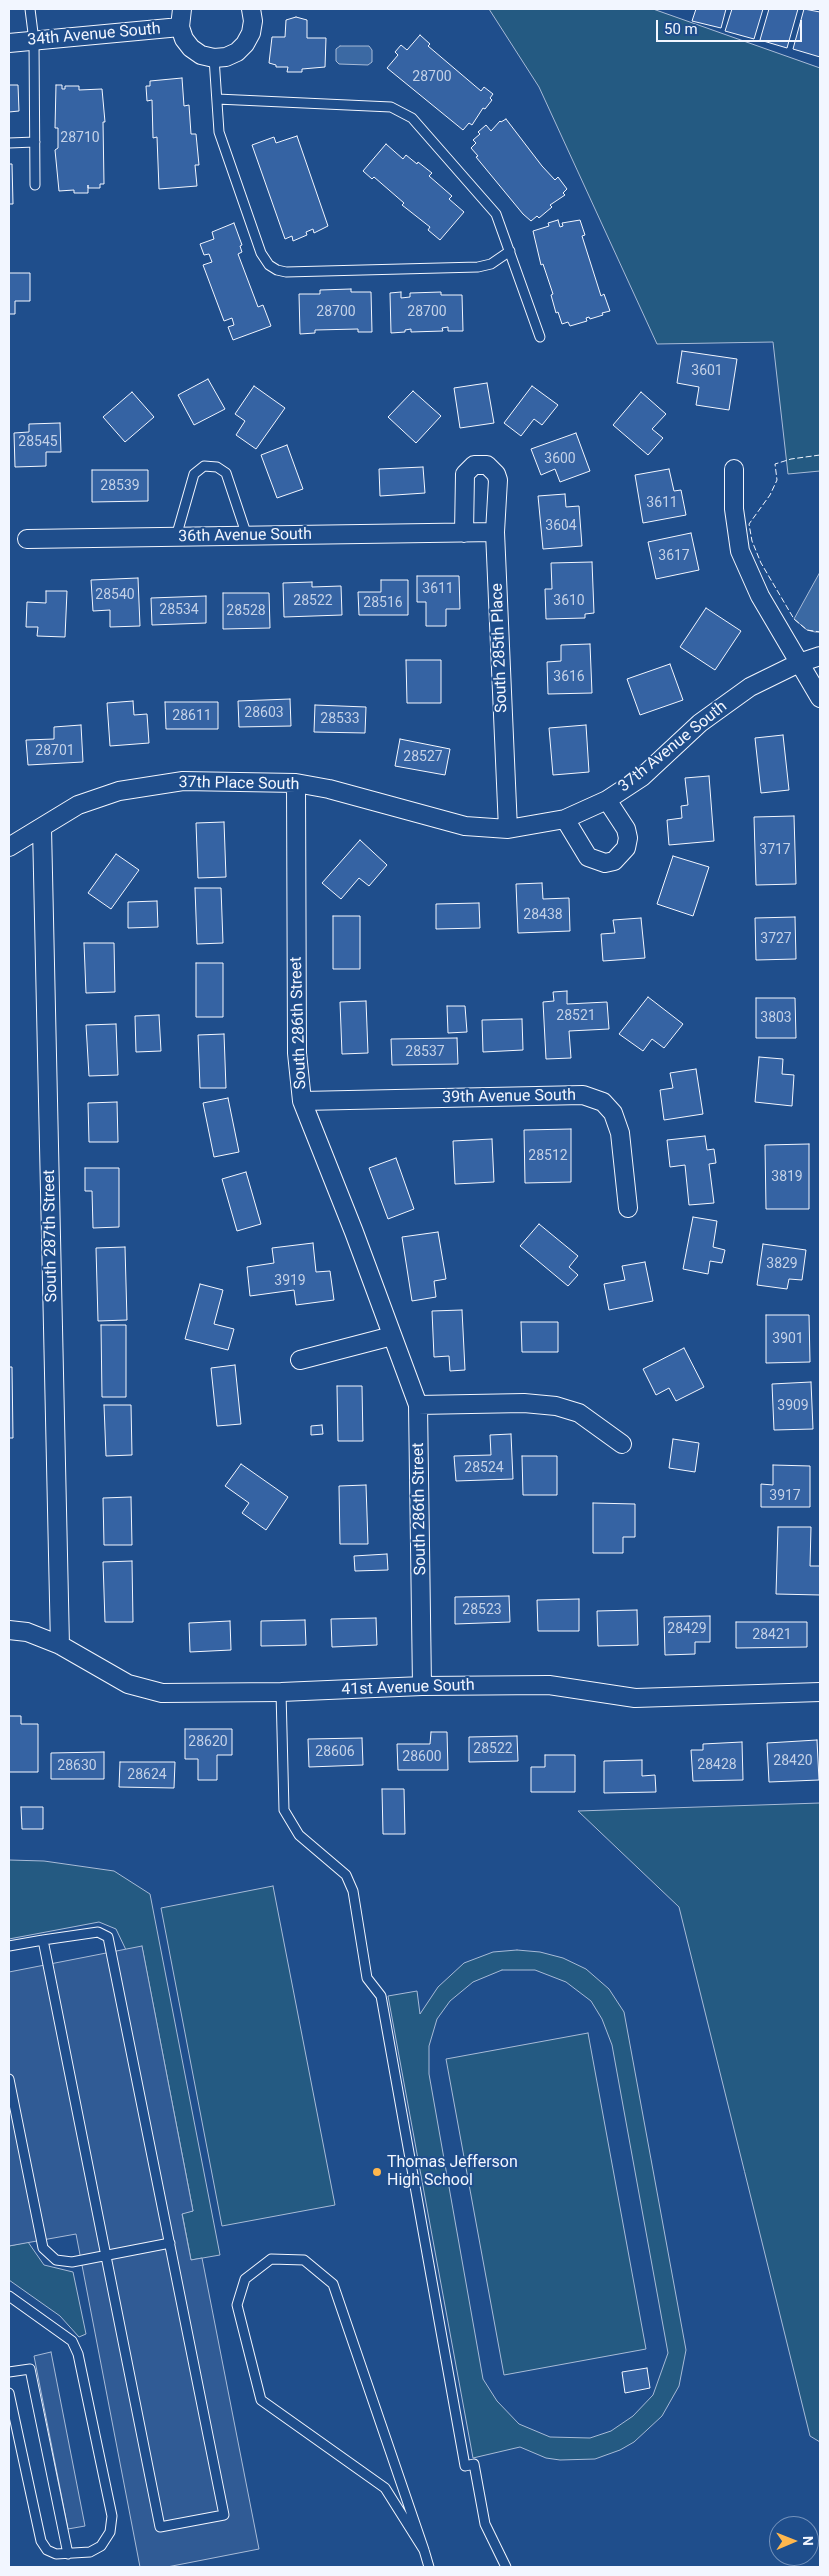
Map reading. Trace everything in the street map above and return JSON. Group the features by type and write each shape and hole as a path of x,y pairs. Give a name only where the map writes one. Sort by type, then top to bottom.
{"street":[{"path":"182,9 180,27 184,39 191,48 201,55 214,58 226,57 246,44 251,33 253,21 251,9"},
{"name":"34th Avenue South","path":"9,43 180,27"},
{"name":"South 285th Place","path":"464,533 465,474 474,465 487,465 492,468 498,480 495,532 508,829"},
{"path":"734,468 734,509 740,551 760,596 820,698"},
{"name":"36th Avenue South","path":"26,539 495,532"},
{"name":"37th Avenue South","path":"508,829 565,819 607,800 642,777 700,723 750,687 799,663 820,656"},
{"name":"37th Place South","path":"9,847 78,805 119,791 183,781 296,783 329,789 465,826 508,829"},
{"name":"South 286th Street","path":"296,783 297,1053 302,1101 418,1405 422,1686"},
{"name":"37th Avenue South","path":"565,819 588,857 605,863 614,861 626,848 628,838 626,829 607,800"},
{"name":"South 287th Street","path":"42,828 60,1645"},
{"name":"39th Avenue South","path":"302,1101 583,1095 603,1102 613,1113 620,1133 628,1208"},
{"path":"300,1360 392,1336"},
{"path":"418,1405 524,1403 556,1406 579,1413 622,1444"},
{"name":"41st Avenue South","path":"9,1630 27,1632 60,1645 128,1684 162,1693 281,1692 422,1686 549,1685 636,1698 820,1692"}],"lane":[{"path":"30,9 34,41 35,185"},
{"path":"214,58 219,132 260,253 269,265 277,270 286,272 478,267 491,264 510,251"},
{"path":"217,99 391,107 402,110 412,118 496,214 540,337"},
{"path":"9,143 35,142"},
{"path":"176,537 194,474 204,466 217,467 226,473 247,536"},
{"path":"281,1692 284,1810 299,1835 346,1875 353,1891 367,1978 380,1996 465,2466 474,2464 485,2524 506,2567"},
{"path":"9,1946 43,1940 98,1932 108,1937 224,2515 160,2527 43,1940"},
{"path":"9,2079 43,2248 56,2260 72,2262 170,2243"},
{"path":"424,2550 385,2488 261,2400 237,2305 245,2279 272,2259 304,2260 333,2284 430,2567"},
{"path":"9,2296 72,2342 78,2354 112,2516 110,2532 101,2546 90,2552 56,2554 47,2550 41,2541 9,2393"},
{"path":"9,2372 30,2369 68,2554"}],"shaded area":[{"path":"489,9 653,9 820,68 820,471 788,474 773,342 657,344 539,87"},
{"path":"340,46 369,46 372,50 372,62 368,65 339,64 336,61 336,49"},
{"path":"820,572 820,632 815,632 807,630 794,619"},
{"path":"820,1803 820,2442 810,2436 679,1907 578,1811"},
{"path":"9,1860 44,1861 114,1871 150,1894 220,2255 191,2260 182,2213 193,2211 142,1947 126,1950 116,1929 99,1922 9,1939"},
{"path":"273,1886 335,2205 222,2226 161,1908"},
{"path":"142,1946 193,2211 182,2214 191,2260 202,2258 259,2549 167,2567 140,2567 76,2234 9,2246 9,1972"},
{"path":"517,1950 540,1952 563,1958 586,1969 609,1989 624,2012 686,2350 679,2386 662,2416 634,2442 620,2450 595,2459 560,2460 546,2458 520,2447 473,2458 388,1996 417,1991 420,2014 438,1987 464,1963 493,1952","holes":["502,1970 535,1970 566,1982 591,2001 602,2019 612,2045 668,2353 653,2395 633,2416 611,2431 590,2438 550,2437 519,2424 497,2401 483,2379 429,2074 429,2046 437,2019 450,2001 473,1982"]},
{"path":"588,2033 646,2349 504,2375 446,2059"},
{"path":"28,2242 44,2265 73,2272 86,2334 79,2337 60,2316 9,2280 9,2246"},
{"path":"51,2352 85,2526 68,2529 34,2356"}],"building":[{"path":"696,9 726,9 721,28 692,21"},
{"path":"732,9 763,9 754,39 725,31"},
{"path":"769,9 798,9 787,48 760,40"},
{"path":"804,9 820,12 820,57 793,49"},
{"path":"296,17 307,20 307,38 326,38 325,67 302,69 302,72 287,72 288,67 276,67 276,65 269,63 272,37 285,37 286,20"},
{"path":"420,35 430,44 428,46 481,91 484,87 493,94 490,98 492,100 485,109 483,108 472,125 469,123 463,130 387,68 398,55 395,52 401,45 407,50"},
{"path":"182,78 184,106 189,105 191,134 196,134 199,165 195,165 197,186 159,189 157,137 153,138 152,100 147,101 146,86 150,86 150,81"},
{"path":"9,85 18,85 19,111 9,112"},
{"path":"56,85 62,85 62,89 65,89 65,86 79,86 79,90 102,89 105,122 103,122 104,184 100,184 100,188 88,188 88,193 74,193 74,190 59,191 55,150 58,148 58,128 55,128"},
{"path":"506,119 542,166 555,180 558,177 567,189 563,193 565,195 550,205 552,207 539,218 537,216 531,221 523,214 476,157 478,156 471,148 476,143 473,140 480,134 478,132 486,125 491,131 500,121"},
{"path":"297,136 328,226 314,233 313,229 306,232 307,235 293,241 292,236 285,239 252,145 274,137 276,143"},
{"path":"386,144 403,159 406,155 432,173 429,176 452,196 449,199 464,212 440,240 428,230 430,227 402,205 404,203 374,177 372,179 363,171"},
{"path":"9,164 12,164 13,204 9,204"},
{"path":"558,220 560,227 563,226 562,223 580,220 585,235 582,236 601,296 604,294 610,311 590,319 589,317 586,318 587,321 570,326 568,322 562,324 558,312 556,313 551,295 553,294 543,264 541,265 533,231 549,226 548,223"},
{"path":"234,223 242,245 240,246 242,252 238,254 258,307 263,305 271,326 233,340 228,327 234,325 232,318 224,321 203,265 212,262 209,254 204,255 200,244 214,239 212,232"},
{"path":"9,273 30,273 30,301 15,301 15,314 9,314"},
{"path":"351,289 351,292 371,292 372,332 358,332 358,329 315,330 315,333 300,334 299,294 320,294 320,290"},
{"path":"401,292 401,298 410,297 410,293 441,292 441,295 462,295 463,331 448,331 448,327 442,328 443,331 411,332 411,329 405,330 405,332 391,333 390,293"},
{"path":"682,351 737,359 729,410 696,405 699,387 677,383"},
{"path":"208,379 225,409 194,425 178,395"},
{"path":"487,383 494,423 460,428 454,388"},
{"path":"254,386 285,408 256,449 236,435 245,421 235,414"},
{"path":"532,386 558,405 542,425 534,419 521,436 504,423"},
{"path":"413,391 441,416 416,443 388,417"},
{"path":"132,392 154,417 125,442 103,417"},
{"path":"641,392 666,414 652,429 663,438 648,455 613,425"},
{"path":"60,423 61,452 46,452 46,466 15,467 14,433 29,432 29,424"},
{"path":"576,433 590,471 560,482 555,469 541,475 531,449"},
{"path":"287,445 303,489 277,498 261,455"},
{"path":"423,467 425,493 380,496 379,469"},
{"path":"669,469 674,491 681,490 686,515 643,523 635,475"},
{"path":"92,470 148,470 148,501 92,502"},
{"path":"565,494 566,507 579,506 582,546 543,549 538,496"},
{"path":"691,533 699,570 656,579 648,542"},
{"path":"592,562 594,613 585,614 585,618 546,619 545,589 552,589 551,563"},
{"path":"417,576 459,576 460,609 446,609 446,626 426,626 426,602 417,602"},
{"path":"138,578 140,626 110,627 110,610 93,611 91,580"},
{"path":"381,580 408,580 408,615 359,615 358,592 381,592"},
{"path":"312,582 312,587 341,586 342,615 284,617 283,583"},
{"path":"46,591 67,591 65,637 37,636 38,627 26,627 27,602 46,603"},
{"path":"223,593 269,593 270,628 223,629"},
{"path":"206,596 206,623 152,625 151,598"},
{"path":"706,608 741,631 715,670 680,647"},
{"path":"590,644 592,693 548,694 547,662 561,661 561,645"},
{"path":"406,660 441,660 441,703 407,703"},
{"path":"670,664 683,700 640,715 627,679"},
{"path":"290,699 291,726 239,727 238,701"},
{"path":"133,701 134,715 147,714 149,743 110,746 107,703"},
{"path":"165,702 218,702 218,729 166,729"},
{"path":"315,705 366,707 365,733 314,732"},
{"path":"81,725 83,762 28,765 26,740 54,739 54,727"},
{"path":"586,725 589,772 553,775 549,728"},
{"path":"783,735 789,790 761,793 755,738"},
{"path":"400,739 450,749 445,775 395,766"},
{"path":"709,776 714,841 669,845 667,820 682,818 681,806 688,805 685,778"},
{"path":"794,816 796,884 756,885 754,817"},
{"path":"224,822 226,877 198,878 196,823"},
{"path":"360,840 387,865 369,886 359,878 341,899 322,883"},
{"path":"116,854 139,870 111,909 88,893"},
{"path":"673,856 709,867 693,916 657,904"},
{"path":"542,883 543,899 569,898 570,931 518,933 516,884"},
{"path":"195,888 221,888 223,943 197,944"},
{"path":"157,901 158,927 128,928 128,902"},
{"path":"479,903 480,928 436,929 436,904"},
{"path":"333,916 360,916 360,969 333,969"},
{"path":"795,917 796,959 756,960 755,918"},
{"path":"641,918 645,958 603,961 601,934 615,933 613,920"},
{"path":"84,943 114,943 115,992 86,993"},
{"path":"196,963 223,963 223,1017 196,1017"},
{"path":"567,991 567,1004 607,1002 609,1029 569,1031 571,1058 546,1059 543,1002 554,1001 553,992"},
{"path":"648,997 683,1024 664,1048 652,1039 643,1051 619,1034"},
{"path":"756,998 795,998 796,1038 756,1038"},
{"path":"366,1001 368,1053 342,1054 340,1002"},
{"path":"447,1006 465,1006 467,1032 448,1033"},
{"path":"159,1015 161,1051 136,1052 135,1016"},
{"path":"522,1019 523,1050 483,1052 482,1020"},
{"path":"116,1024 118,1075 89,1076 86,1025"},
{"path":"224,1034 226,1088 200,1088 198,1035"},
{"path":"457,1038 458,1064 392,1065 391,1039"},
{"path":"759,1057 783,1059 782,1074 794,1075 792,1106 755,1102"},
{"path":"696,1069 703,1114 664,1120 660,1090 673,1088 670,1073"},
{"path":"228,1098 239,1152 214,1157 203,1103"},
{"path":"117,1102 118,1142 89,1142 88,1103"},
{"path":"571,1129 571,1182 525,1183 524,1130"},
{"path":"705,1136 707,1150 714,1149 716,1163 709,1164 714,1203 689,1205 685,1165 670,1167 667,1140"},
{"path":"492,1139 494,1182 455,1184 453,1141"},
{"path":"809,1144 809,1209 766,1209 765,1145"},
{"path":"396,1158 414,1209 388,1219 369,1168"},
{"path":"85,1168 119,1168 119,1227 93,1228 92,1191 85,1191"},
{"path":"246,1172 261,1224 237,1231 222,1179"},
{"path":"693,1217 717,1221 713,1247 725,1250 722,1263 710,1261 708,1274 683,1269"},
{"path":"539,1224 578,1256 569,1267 578,1275 568,1286 520,1246"},
{"path":"438,1232 446,1279 434,1281 436,1297 412,1301 402,1237"},
{"path":"313,1243 316,1272 330,1271 334,1300 296,1305 294,1290 250,1296 247,1267 274,1263 272,1248"},
{"path":"763,1244 806,1250 802,1280 789,1279 787,1289 757,1285"},
{"path":"125,1247 127,1320 98,1321 96,1248"},
{"path":"645,1262 653,1301 609,1310 604,1284 625,1280 622,1266"},
{"path":"200,1284 223,1290 214,1324 234,1329 228,1350 185,1339"},
{"path":"462,1310 465,1370 450,1371 449,1356 434,1357 432,1311"},
{"path":"766,1315 809,1315 810,1362 766,1363"},
{"path":"521,1322 558,1322 558,1352 522,1352"},
{"path":"101,1325 126,1325 126,1397 102,1397"},
{"path":"684,1348 704,1387 676,1401 669,1388 656,1395 643,1369"},
{"path":"235,1365 241,1424 217,1426 211,1368"},
{"path":"9,1367 12,1367 13,1438 9,1438"},
{"path":"811,1382 813,1429 774,1430 772,1384"},
{"path":"337,1386 362,1386 363,1441 338,1441"},
{"path":"104,1405 131,1405 132,1455 106,1456"},
{"path":"322,1425 323,1434 311,1435 311,1426"},
{"path":"511,1434 513,1479 456,1481 454,1456 491,1455 490,1435"},
{"path":"673,1439 699,1443 695,1472 669,1468"},
{"path":"522,1456 557,1456 557,1495 523,1495"},
{"path":"241,1464 288,1497 266,1530 242,1513 249,1503 225,1486"},
{"path":"773,1465 810,1466 810,1507 761,1507 761,1484 773,1485"},
{"path":"366,1485 368,1544 340,1544 339,1486"},
{"path":"131,1497 132,1545 104,1545 103,1498"},
{"path":"593,1503 635,1504 635,1537 623,1537 623,1553 593,1553"},
{"path":"778,1527 811,1527 810,1566 820,1566 820,1595 776,1594"},
{"path":"387,1554 388,1570 355,1571 354,1556"},
{"path":"132,1561 133,1622 105,1622 103,1562"},
{"path":"509,1596 510,1622 455,1624 455,1597"},
{"path":"579,1599 579,1631 538,1631 537,1600"},
{"path":"637,1610 638,1645 598,1646 597,1611"},
{"path":"710,1616 710,1642 695,1642 695,1654 665,1655 664,1617"},
{"path":"376,1618 377,1645 332,1647 331,1619"},
{"path":"305,1620 306,1645 261,1646 261,1621"},
{"path":"230,1621 231,1650 190,1652 189,1623"},
{"path":"736,1622 807,1622 807,1647 736,1648"},
{"path":"9,1716 21,1716 21,1724 38,1724 38,1772 9,1772"},
{"path":"185,1729 232,1729 232,1755 217,1755 217,1780 198,1780 198,1759 185,1759"},
{"path":"431,1732 447,1732 448,1770 398,1770 397,1744 430,1744"},
{"path":"517,1736 518,1761 469,1762 469,1737"},
{"path":"362,1738 363,1765 309,1767 308,1739"},
{"path":"817,1740 819,1780 769,1782 767,1743"},
{"path":"742,1742 743,1780 693,1781 691,1750 703,1750 703,1744"},
{"path":"104,1752 104,1779 51,1779 51,1753"},
{"path":"545,1755 575,1755 575,1792 531,1792 531,1767 545,1767"},
{"path":"642,1760 642,1776 655,1775 656,1792 604,1793 604,1761"},
{"path":"120,1762 175,1762 174,1788 119,1787"},
{"path":"382,1789 404,1789 405,1834 383,1834"},
{"path":"21,1807 43,1807 43,1829 22,1829"},
{"path":"647,2368 650,2388 625,2393 622,2372"}],"fence":[{"path":"820,455 791,459 775,464 777,480 770,495 749,524 752,541 761,563 794,619 807,630 820,632"}],"place":[{"name":"Thomas Jefferson High School","path":"377,2172"}]}
